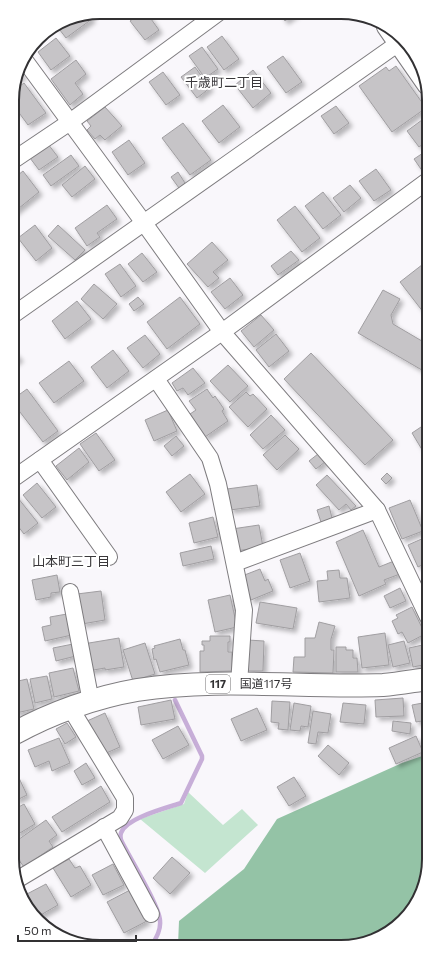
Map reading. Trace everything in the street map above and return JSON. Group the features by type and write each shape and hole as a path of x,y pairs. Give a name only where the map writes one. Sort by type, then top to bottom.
{"highway":[{"name":"国道117号","path":"19,730 33,723 81,705 137,690 188,685 384,685 422,680"}],"street":[{"path":"19,156 70,122 210,19"},
{"path":"19,311 399,43"},
{"path":"406,53 416,69"},
{"path":"27,64 222,332 377,510 422,604"},
{"path":"19,475 222,332 422,185"},
{"path":"156,379 210,458 218,484 244,610 239,684"},
{"path":"40,460 109,557"},
{"path":"234,563 377,510"},
{"path":"21,877 120,818 124,810 125,798 81,705 70,592"},
{"path":"104,827 151,914"}],"green space":[{"path":"422,756 422,865 416,890 411,900 395,920 377,932 352,939 178,940 179,921 244,869 277,819 402,763"},
{"path":"188,792 223,825 242,809 258,825 205,873 140,819 184,804"}],"building":[{"path":"133,19 151,19 159,30 145,40 130,21"},
{"path":"91,20 66,38 60,30 74,23"},
{"path":"222,36 239,59 224,70 207,47"},
{"path":"56,38 70,56 51,70 38,52"},
{"path":"202,47 218,69 205,78 189,56"},
{"path":"283,56 302,82 286,93 267,67"},
{"path":"76,60 86,74 75,83 83,94 70,105 51,79"},
{"path":"396,66 422,102 422,111 392,132 359,86 386,67 389,71"},
{"path":"195,67 210,88 197,98 181,77"},
{"path":"253,70 271,93 253,108 235,85"},
{"path":"163,72 180,95 166,105 149,82"},
{"path":"24,83 46,113 28,125 19,113 21,85"},
{"path":"223,105 240,127 219,143 202,121"},
{"path":"336,106 349,123 334,134 321,116"},
{"path":"105,107 122,126 105,140 100,135 95,139 87,130 91,126 87,121"},
{"path":"422,120 422,145 419,147 407,131"},
{"path":"183,123 211,160 190,175 162,138"},
{"path":"129,140 145,163 128,175 112,152"},
{"path":"48,144 58,157 39,170 30,158"},
{"path":"422,154 422,171 414,159"},
{"path":"71,155 79,166 51,186 43,175"},
{"path":"85,166 95,179 72,197 62,185"},
{"path":"376,169 391,190 374,201 359,181"},
{"path":"23,171 39,192 19,208 19,174"},
{"path":"178,172 185,183 179,188 171,177"},
{"path":"350,185 361,198 344,212 333,198"},
{"path":"323,192 341,215 323,229 305,206"},
{"path":"107,205 117,219 97,233 100,237 87,246 75,228"},
{"path":"295,206 320,238 302,252 277,220"},
{"path":"35,225 52,248 36,261 19,237"},
{"path":"58,225 85,250 75,260 48,236"},
{"path":"212,242 228,260 213,272 219,278 208,287 187,264"},
{"path":"291,251 299,260 278,275 271,266"},
{"path":"142,253 157,272 143,282 128,264"},
{"path":"120,264 136,286 121,297 105,274"},
{"path":"422,265 422,311 400,282"},
{"path":"230,278 243,295 225,309 211,292"},
{"path":"94,284 117,304 103,319 81,299"},
{"path":"383,290 400,299 391,315 393,324 422,341 422,370 358,333"},
{"path":"138,297 144,304 134,311 129,304"},
{"path":"180,297 200,324 167,349 147,322"},
{"path":"77,301 91,319 65,339 52,321"},
{"path":"261,315 274,330 254,347 241,331"},
{"path":"276,334 289,351 269,367 256,350"},
{"path":"145,335 160,354 143,368 127,348"},
{"path":"113,350 129,371 107,388 91,367"},
{"path":"311,353 393,440 365,465 284,379"},
{"path":"69,361 84,381 54,403 39,383"},
{"path":"228,365 248,386 230,402 210,381"},
{"path":"193,368 205,383 188,395 183,388 177,391 172,383"},
{"path":"27,389 58,431 43,442 19,411 19,395"},
{"path":"207,389 213,398 215,396 224,409 222,411 228,421 205,437 190,414 196,410 189,401"},
{"path":"246,392 250,396 253,394 267,409 248,427 229,407"},
{"path":"168,410 177,431 154,441 145,420"},
{"path":"271,415 285,430 263,449 250,435"},
{"path":"422,426 422,450 412,433"},
{"path":"96,433 115,460 99,471 80,444"},
{"path":"285,435 299,449 277,470 263,455"},
{"path":"176,436 184,446 172,456 164,446"},
{"path":"79,448 89,462 67,480 56,466"},
{"path":"318,454 325,462 316,469 309,461"},
{"path":"387,473 392,478 386,484 381,479"},
{"path":"190,474 205,494 181,512 166,492"},
{"path":"327,475 356,506 351,510 346,504 339,510 316,485"},
{"path":"37,483 56,507 42,518 23,495"},
{"path":"257,485 260,506 230,510 227,489"},
{"path":"19,499 38,523 24,534 19,528"},
{"path":"410,500 422,531 402,539 389,508"},
{"path":"329,506 333,522 322,525 317,510"},
{"path":"213,517 218,537 194,543 189,523"},
{"path":"259,525 263,547 236,551 232,529"},
{"path":"363,530 379,567 394,561 400,574 384,580 386,584 359,596 336,542"},
{"path":"422,539 422,565 418,567 408,545"},
{"path":"211,546 214,559 183,566 180,553"},
{"path":"300,553 310,581 290,588 280,560"},
{"path":"260,569 265,581 268,579 273,591 251,600 242,576"},
{"path":"339,570 340,578 347,578 350,598 319,602 317,581 328,580 327,571"},
{"path":"57,575 60,592 51,593 51,597 36,600 32,580"},
{"path":"400,588 406,601 390,608 384,596"},
{"path":"101,591 105,620 82,624 77,594"},
{"path":"230,595 237,627 215,632 208,600"},
{"path":"260,602 297,608 293,629 256,623"},
{"path":"412,607 422,628 422,636 408,643 402,632 398,634 392,621 398,618 396,615"},
{"path":"67,614 72,635 45,641 42,627 51,625 50,617"},
{"path":"319,622 335,626 331,639 331,650 334,650 333,673 293,672 294,657 305,657 305,638 315,638"},
{"path":"385,633 389,665 362,668 358,637"},
{"path":"210,636 230,636 230,642 228,642 228,652 232,652 232,671 200,672 200,651 204,651 202,641 210,641"},
{"path":"119,638 124,667 88,671 83,644"},
{"path":"180,639 189,665 160,672 156,659 154,660 152,649 155,648 154,646"},
{"path":"248,640 264,641 263,671 248,671"},
{"path":"404,641 410,663 393,667 388,645"},
{"path":"145,643 155,674 133,681 123,650"},
{"path":"73,644 76,656 56,661 53,648"},
{"path":"422,645 422,665 413,667 409,648"},
{"path":"336,647 346,647 346,650 353,650 353,658 357,658 358,672 336,672"},
{"path":"73,668 79,691 54,697 49,673"},
{"path":"47,676 52,699 35,703 30,679"},
{"path":"27,679 34,709 19,712 19,681"},
{"path":"403,698 404,716 376,717 375,700"},
{"path":"171,700 175,719 141,725 138,707"},
{"path":"272,701 290,702 288,730 278,729 279,723 271,722"},
{"path":"294,703 311,706 308,727 301,726 300,731 290,730"},
{"path":"343,703 366,705 364,724 340,722"},
{"path":"422,703 422,721 416,722 412,705"},
{"path":"257,708 267,730 241,741 231,719"},
{"path":"313,711 331,714 328,733 318,732 316,744 308,743"},
{"path":"105,713 120,747 102,755 87,721"},
{"path":"393,721 411,723 410,734 392,731"},
{"path":"67,723 76,737 65,744 56,729"},
{"path":"178,726 189,745 163,759 152,740"},
{"path":"416,736 422,752 396,764 389,748"},
{"path":"59,738 70,763 52,771 49,761 35,767 28,750"},
{"path":"328,745 349,763 339,775 318,756"},
{"path":"86,763 95,778 82,785 74,771"},
{"path":"294,777 306,796 289,806 277,787"},
{"path":"19,778 27,795 19,799"},
{"path":"101,786 110,802 62,832 52,817"},
{"path":"24,804 35,824 19,834 19,807"},
{"path":"46,820 57,835 49,841 53,847 24,867 19,861 19,839"},
{"path":"172,857 190,873 170,894 153,878"},
{"path":"69,859 75,868 80,866 91,885 71,897 53,868"},
{"path":"113,864 124,885 103,895 92,875"},
{"path":"46,884 58,905 41,915 27,894"},
{"path":"130,890 147,921 124,933 107,902"}],"waterway":[{"path":"155,940 160,928 159,914 122,842 121,833 124,828 138,818 181,803 202,759 202,756 175,700"}],"district":[{"name":"千歳町二丁目","path":"224,82"},
{"name":"山本町三丁目","path":"71,561"}]}
